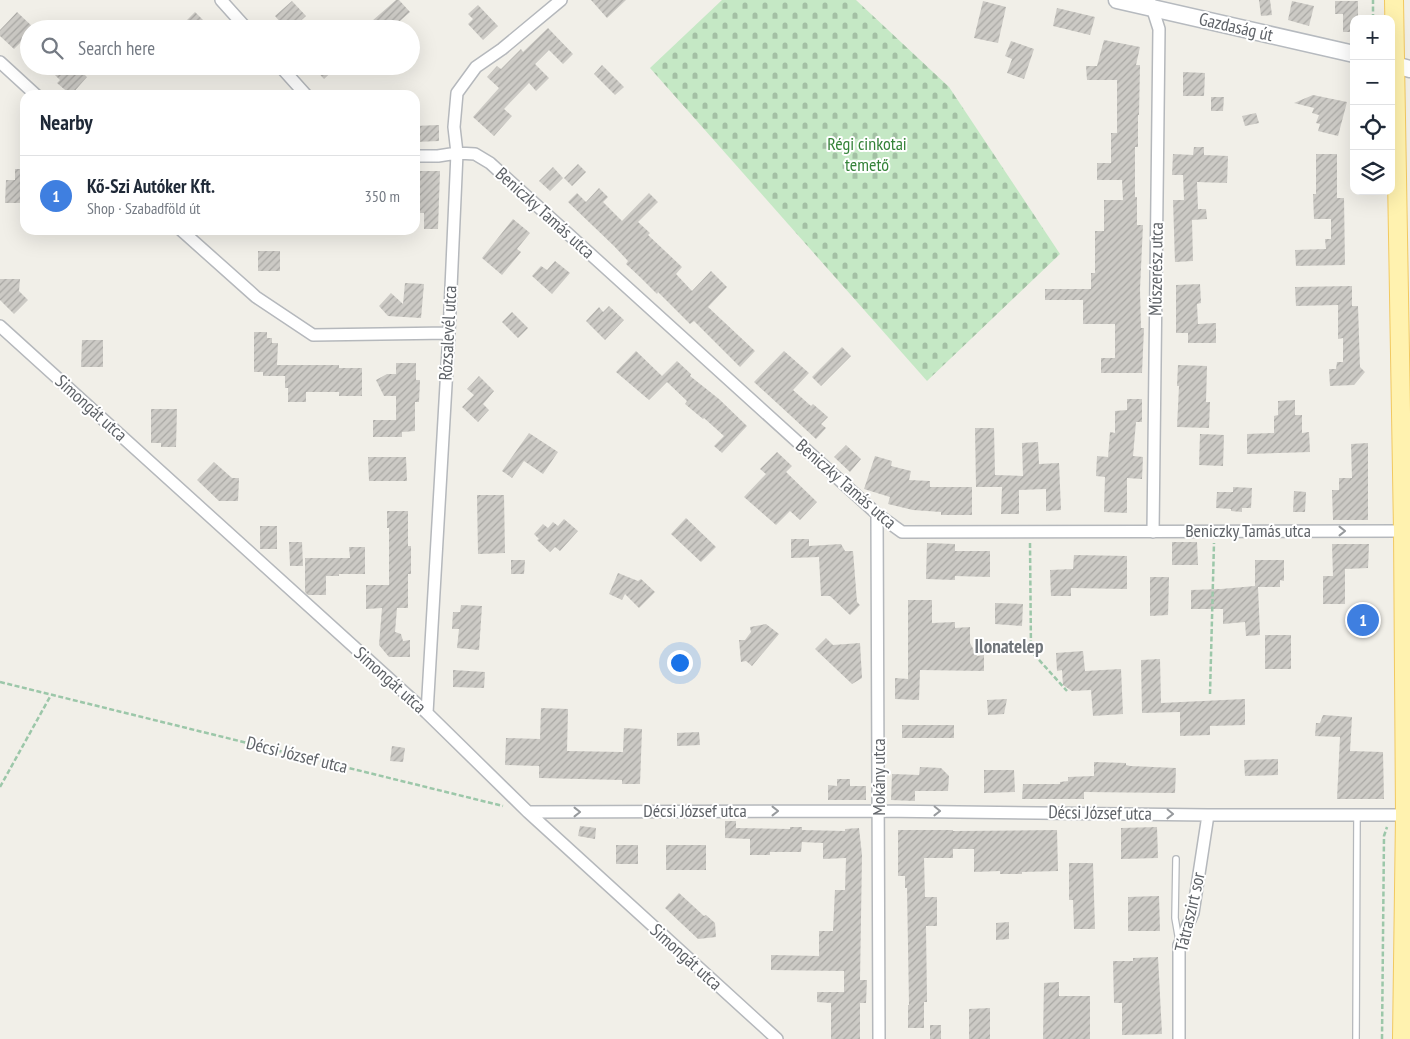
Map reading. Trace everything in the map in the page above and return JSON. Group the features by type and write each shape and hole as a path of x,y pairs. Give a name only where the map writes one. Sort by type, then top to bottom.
{"main road":[{"path":"1394,0 1399,66 1403,531 1405,815 1402,1039"}],"street":[{"path":"221,0 239,20"},
{"name":"Rózsalevél utca","path":"427,713 449,333 457,153 454,127 457,93 476,67 502,49 561,0"},
{"name":"Gazdaság út","path":"1117,0 1151,4 1350,53"},
{"name":"Műszerész utca","path":"1151,4 1159,29 1153,532"},
{"path":"0,62 31,90"},
{"path":"288,75 302,90"},
{"name":"Beniczky Tamás utca","path":"420,156 457,153 475,154 490,163 876,514 902,532 1403,531"},
{"path":"186,235 256,297 314,335 449,333"},
{"name":"Simongát utca","path":"0,326 427,713 528,812 777,1039"},
{"name":"Mokány utca","path":"876,514 879,1039"},
{"name":"Décsi József utca","path":"528,812 879,811 1405,815"},
{"name":"Tátraszirt sor","path":"1179,1039 1179,945 1193,913 1208,815"}],"lane":[{"path":"1356,1039 1357,815"},
{"path":"1176,859 1174,918 1179,945"}],"path":[{"path":"1373,0 1373,15"},
{"path":"1210,694 1214,531"},
{"path":"1030,532 1031,651 1067,691"},
{"name":"Décsi József utca","path":"0,682 528,812"},
{"path":"0,787 51,695"}],"green space":[{"name":"Régi cinkotai temető","path":"722,0 856,0 949,87 1060,254 927,381 650,68"}],"building":[{"path":"396,0 399,0 410,12 401,20 373,20"},
{"path":"591,0 626,0 607,18"},
{"path":"1259,0 1270,0 1272,15 1261,16"},
{"path":"292,1 306,16 302,20 278,20 275,16"},
{"path":"983,1 1006,7 998,43 974,38"},
{"path":"1292,1 1314,6 1309,26 1288,20"},
{"path":"1335,1 1358,1 1358,15 1350,15 1350,32 1343,32 1343,14 1335,14"},
{"path":"478,5 498,26 483,40 468,24 473,19 468,14"},
{"path":"1057,8 1095,17 1090,35 1053,26"},
{"path":"17,12 26,20 20,20 20,43 14,49 0,36 0,30"},
{"path":"195,12 203,20 187,20"},
{"path":"548,28 573,54 563,64 549,50 535,64 549,78 536,91 529,83 504,109 512,116 494,136 473,117 499,88 487,77 497,66 501,69 521,49 523,52"},
{"path":"1104,40 1140,47 1136,65 1140,65 1138,147 1135,147 1135,197 1137,197 1137,225 1143,225 1140,289 1141,328 1144,328 1142,373 1101,373 1101,358 1115,358 1115,324 1083,324 1083,300 1045,300 1045,289 1091,289 1091,273 1095,273 1095,231 1104,231 1104,200 1123,200 1122,180 1097,180 1097,163 1111,163 1111,133 1117,133 1117,80 1087,80 1086,66 1097,66"},
{"path":"1011,41 1034,49 1024,79 1007,73 1012,59 1005,56"},
{"path":"602,65 624,87 615,95 594,74"},
{"path":"1183,72 1205,73 1204,96 1183,96"},
{"path":"55,75 85,75 87,77 75,90 65,90 57,83 60,80"},
{"path":"320,75 328,75 324,79"},
{"path":"1313,95 1347,102 1338,136 1318,131 1320,124 1316,123 1319,115 1312,113 1314,108 1294,103"},
{"path":"1211,97 1224,97 1223,111 1211,111"},
{"path":"1256,113 1259,123 1245,126 1242,116"},
{"path":"439,125 439,141 420,142 420,126"},
{"path":"1194,147 1204,147 1204,155 1228,156 1227,183 1197,182 1198,209 1206,209 1207,219 1192,220 1193,261 1175,262 1173,200 1184,200 1183,175 1172,175 1173,154 1193,155"},
{"path":"1316,154 1337,154 1337,198 1344,198 1345,265 1296,266 1295,250 1326,249 1325,239 1331,239 1331,219 1314,219 1313,194 1316,194"},
{"path":"578,164 586,172 572,186 564,178"},
{"path":"553,167 563,178 550,191 539,181"},
{"path":"15,169 20,169 20,203 5,203 6,180 15,180"},
{"path":"420,171 440,171 438,229 424,229 424,213 420,213"},
{"path":"599,188 608,197 603,202 622,221 649,193 658,202 638,222 650,233 648,235 682,267 676,274 692,291 711,271 727,287 708,307 755,351 740,367 694,321 690,324 658,292 657,294 626,264 628,261 614,246 568,202 577,193 586,202"},
{"path":"513,219 530,233 517,249 521,252 502,275 482,258"},
{"path":"258,251 280,251 280,271 258,271"},
{"path":"555,261 570,273 552,294 532,276 541,266 547,270"},
{"path":"0,279 20,279 19,291 28,300 14,314 0,300"},
{"path":"405,283 424,284 421,318 388,316 379,306 391,293 403,304"},
{"path":"1200,284 1201,303 1197,304 1198,324 1216,323 1216,343 1188,343 1188,333 1176,333 1176,285"},
{"path":"1352,286 1352,306 1358,306 1360,367 1365,372 1354,385 1330,386 1329,369 1336,369 1337,362 1343,362 1343,338 1338,339 1338,305 1296,306 1295,287"},
{"path":"609,306 624,320 605,340 586,321 599,307 603,312"},
{"path":"512,312 528,328 518,338 502,322"},
{"path":"254,332 267,332 267,338 272,338 272,343 278,343 277,365 339,365 339,368 362,368 362,396 339,396 339,392 306,392 306,402 288,402 288,388 285,388 285,376 263,376 263,372 254,372"},
{"path":"82,340 103,340 103,367 81,367"},
{"path":"842,347 851,356 821,386 812,377"},
{"path":"636,351 662,376 677,361 691,374 690,376 719,399 747,426 722,453 714,446 724,436 685,404 687,401 667,382 649,400 616,372"},
{"path":"784,351 809,373 793,390 811,406 813,404 828,417 821,424 826,428 816,439 754,382"},
{"path":"396,363 416,363 416,380 420,380 419,402 415,402 415,431 402,432 402,437 373,437 373,420 396,420 396,396 384,396 376,380 387,374 396,374"},
{"path":"1178,365 1207,366 1206,402 1210,402 1209,428 1177,427"},
{"path":"479,376 494,391 483,404 489,410 478,422 462,407 474,395 467,389"},
{"path":"1127,399 1142,399 1142,422 1136,422 1133,456 1143,457 1142,479 1127,478 1127,513 1104,512 1105,477 1096,476 1097,456 1108,457 1110,432 1115,433 1115,411 1127,410"},
{"path":"1295,400 1295,415 1302,415 1302,433 1309,432 1310,452 1247,454 1247,434 1274,433 1274,416 1278,415 1278,401"},
{"path":"151,409 177,409 176,447 161,447 161,443 151,443"},
{"path":"975,428 994,428 995,475 1023,476 1022,443 1038,442 1039,464 1059,463 1061,510 1046,511 1046,489 1019,490 1019,514 1001,514 1002,487 976,487"},
{"path":"529,433 558,452 543,474 524,461 512,478 502,471"},
{"path":"1200,434 1224,435 1223,466 1199,465"},
{"path":"1368,443 1368,520 1333,520 1332,490 1339,490 1339,478 1352,478 1351,444"},
{"path":"846,445 861,459 850,472 834,457"},
{"path":"777,452 792,466 786,472 817,502 800,520 790,511 776,525 744,497 766,474 760,469"},
{"path":"875,456 892,461 891,466 911,471 909,480 930,481 930,487 972,487 972,515 941,515 941,512 913,510 888,504 890,497 864,489"},
{"path":"368,457 406,457 407,481 369,481"},
{"path":"214,462 232,478 239,478 238,501 219,501 197,480"},
{"path":"1233,487 1252,488 1251,508 1242,508 1242,512 1216,508 1217,492 1233,492"},
{"path":"1294,491 1306,492 1305,512 1293,512"},
{"path":"477,495 504,495 505,553 478,554"},
{"path":"387,511 408,511 408,546 411,546 411,574 408,574 408,608 397,608 395,632 401,634 403,641 410,640 410,657 389,657 379,645 382,608 366,609 366,585 389,585 389,528 387,528"},
{"path":"686,518 716,547 701,562 671,534"},
{"path":"564,519 578,531 560,551 555,547 550,552 537,540 539,539 534,534 543,524 548,528 553,522 558,526"},
{"path":"260,526 277,526 277,549 260,549"},
{"path":"791,539 809,539 809,546 841,544 845,551 853,551 857,602 860,605 850,615 830,596 821,596 819,557 791,558"},
{"path":"289,542 302,542 303,566 290,566"},
{"path":"1172,542 1197,542 1198,565 1172,565"},
{"path":"927,543 955,544 955,551 990,551 990,577 955,576 955,580 926,579"},
{"path":"1332,544 1369,544 1368,568 1345,569 1345,604 1323,604 1323,576 1333,576"},
{"path":"349,547 365,547 365,574 326,576 326,595 308,595 305,592 305,558 350,558"},
{"path":"1074,555 1127,556 1127,589 1071,588 1071,596 1051,596 1050,570 1073,569"},
{"path":"511,560 525,560 524,574 511,574"},
{"path":"1255,560 1284,560 1284,581 1280,580 1280,587 1258,587 1260,635 1246,636 1245,622 1223,624 1223,609 1191,609 1191,590 1255,586"},
{"path":"618,573 638,581 641,579 655,592 639,608 625,594 622,600 609,594"},
{"path":"1150,577 1169,577 1168,615 1150,616"},
{"path":"908,600 932,600 932,623 955,622 955,628 970,627 970,643 977,656 984,655 984,671 920,670 919,700 895,699 895,678 908,679"},
{"path":"995,603 1023,604 1022,626 995,624"},
{"path":"461,605 482,606 479,650 457,648 459,629 452,629 453,612 460,612"},
{"path":"1352,609 1374,609 1374,629 1352,629"},
{"path":"766,624 779,634 752,666 746,661 741,662 739,640 745,640 751,632 750,627"},
{"path":"1265,635 1291,635 1291,669 1265,669"},
{"path":"826,638 833,645 860,643 862,678 852,684 815,649"},
{"path":"1083,651 1085,671 1121,669 1123,714 1093,716 1091,690 1072,691 1063,685 1062,670 1057,671 1056,653"},
{"path":"1160,659 1161,703 1245,699 1245,725 1210,726 1210,735 1180,736 1180,712 1142,713 1141,660"},
{"path":"453,670 485,672 484,688 453,687"},
{"path":"1007,699 1004,714 988,715 987,700"},
{"path":"541,708 568,709 567,751 623,752 624,728 642,729 640,784 622,784 622,780 539,778 539,766 505,765 506,738 540,739"},
{"path":"1323,715 1352,717 1350,751 1383,752 1384,799 1337,799 1340,737 1315,736 1316,723 1320,723"},
{"path":"902,725 954,725 954,738 902,738"},
{"path":"699,732 700,745 677,746 677,733"},
{"path":"392,746 405,748 403,762 390,761"},
{"path":"1278,759 1278,775 1245,776 1244,760"},
{"path":"1094,762 1176,768 1175,793 1084,792 1084,799 1022,799 1023,784 1060,784 1060,782 1068,781 1068,777 1094,776"},
{"path":"920,767 941,768 949,776 948,791 915,791 915,801 891,800 892,774 919,775"},
{"path":"984,770 1014,770 1015,792 984,793"},
{"path":"837,779 850,779 850,786 866,786 866,800 828,800 828,785 837,786"},
{"path":"725,821 736,821 736,828 790,829 790,827 802,827 802,830 845,831 845,829 859,828 862,855 860,980 867,980 866,1003 860,1003 860,1039 831,1039 831,1003 817,1002 817,992 844,992 844,971 771,970 771,955 819,956 819,931 833,931 835,890 845,890 846,858 823,859 823,843 802,842 801,852 770,852 770,855 750,855 750,839 725,838"},
{"path":"580,826 596,828 595,839 578,836"},
{"path":"1157,827 1158,858 1121,859 1121,828"},
{"path":"898,830 1057,830 1058,871 1022,872 1022,874 1000,874 1000,871 974,872 974,849 953,849 953,858 924,858 925,897 937,897 937,926 926,926 927,1002 924,1002 924,1028 908,1028 907,888 905,888 905,876 898,876"},
{"path":"616,845 638,845 638,864 616,864"},
{"path":"666,845 706,845 706,870 666,870"},
{"path":"1069,863 1093,863 1095,929 1074,929 1073,900 1069,900"},
{"path":"679,893 704,916 706,915 715,923 716,937 698,939 665,908"},
{"path":"1159,896 1160,931 1128,931 1128,897"},
{"path":"1009,922 1009,939 996,940 996,923"},
{"path":"1158,957 1162,1034 1122,1035 1122,1003 1114,1003 1113,961 1133,961 1133,958"},
{"path":"1059,982 1059,996 1090,996 1090,1039 1043,1039 1044,983"},
{"path":"990,1008 990,1039 969,1039 969,1009"},
{"path":"930,1025 941,1025 941,1039 930,1039"}],"place":[{"name":"Kő-Szi Autóker Kft.","path":"1363,620"}],"district":[{"name":"Ilonatelep","path":"1009,646"}]}
